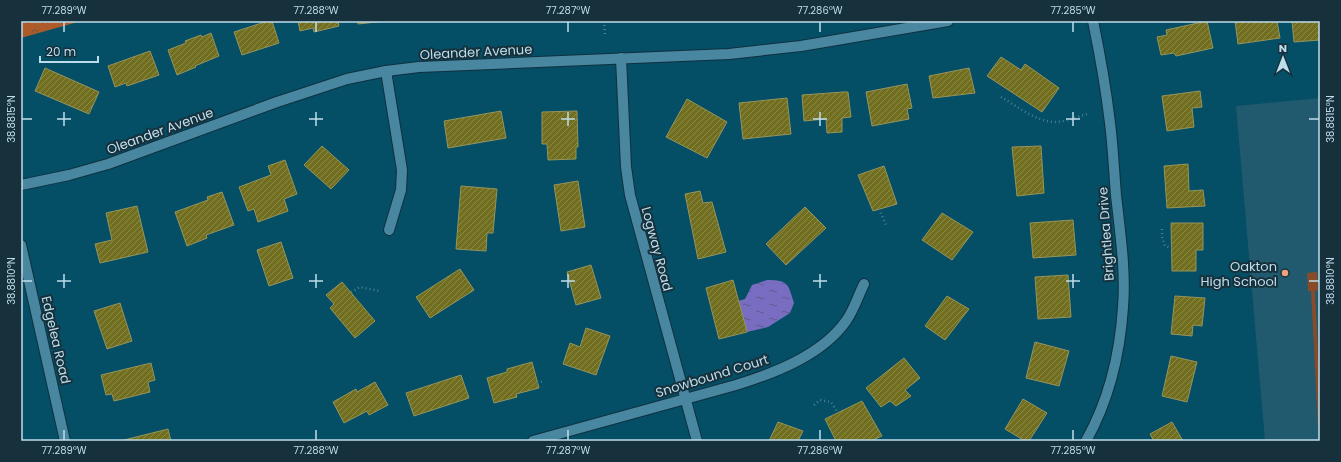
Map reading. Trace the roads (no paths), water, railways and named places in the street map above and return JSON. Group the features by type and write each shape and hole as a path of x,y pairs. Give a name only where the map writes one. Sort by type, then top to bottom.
{"street":[{"name":"Oleander Avenue","path":"21,185 69,175 108,164 277,102 350,78 386,71 419,68 729,54 801,46 948,21"},
{"name":"Brightlea Drive","path":"1086,441 1105,399 1113,375 1118,352 1124,290 1110,125 1104,78 1094,21"},
{"name":"Logway Road","path":"622,58 626,167 630,195 697,441"},
{"path":"386,71 402,170 401,190 389,230"},
{"name":"Edgelea Road","path":"21,245 65,441"},
{"name":"Snowbound Court","path":"533,441 736,385 765,376 791,364 814,350 837,333 848,319 864,284"}],"water":[{"path":"767,280 784,282 789,287 794,303 790,313 768,327 747,332 738,301 745,299 752,285"}],"place":[{"name":"Oakton High School","path":"1285,273"}]}
